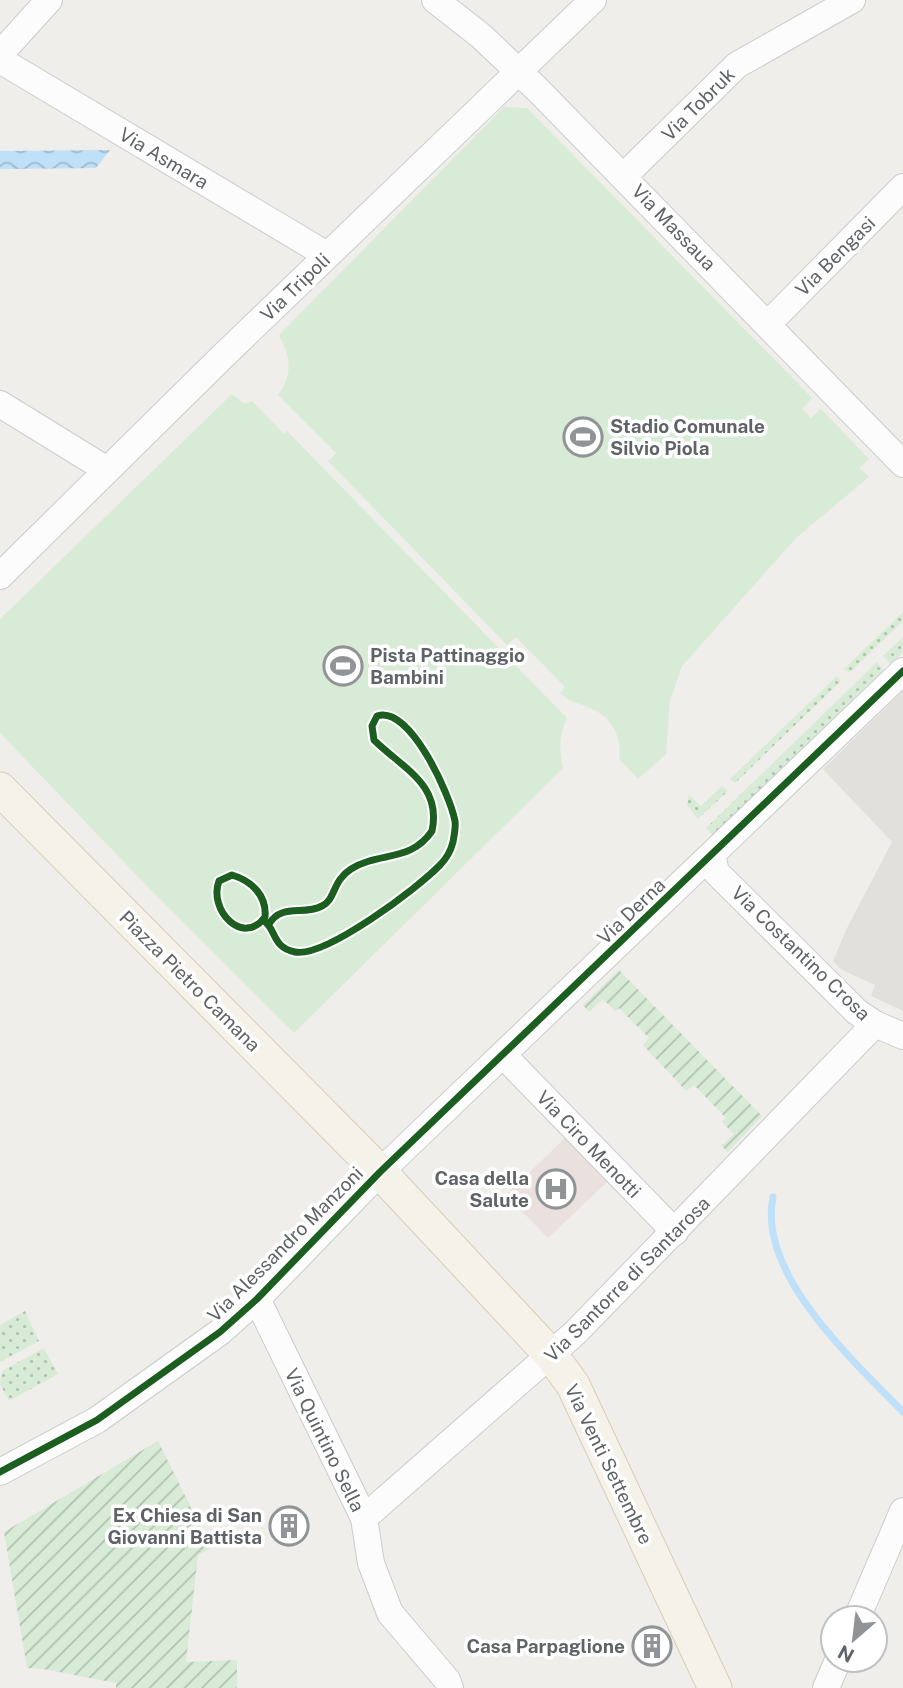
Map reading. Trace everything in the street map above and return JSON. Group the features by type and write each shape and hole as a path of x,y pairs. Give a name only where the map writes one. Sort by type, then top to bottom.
{"main road":[{"name":"Piazza Pietro Camana","path":"0,789 380,1172"},
{"name":"Via Venti Settembre","path":"380,1172 551,1355 573,1385 715,1688"}],"street":[{"path":"0,54 49,0"},
{"name":"Via Massaua","path":"435,0 481,36 519,71 903,464"},
{"name":"Via Tripoli","path":"0,576 327,255 593,0"},
{"name":"Via Tobruk","path":"624,176 737,65 852,0"},
{"name":"Via Asmara","path":"0,60 327,255"},
{"name":"Via Bengasi","path":"768,324 903,187"},
{"path":"0,404 107,470"},
{"name":"Via Derna","path":"380,1172 903,671"},
{"name":"Via Costantino Crosa","path":"712,855 716,872 858,1012 875,1024 903,1037"},
{"name":"Via Santorre di Santarosa","path":"364,1518 551,1355 675,1232 875,1024"},
{"name":"Via Ciro Menotti","path":"503,1055 675,1232"},
{"name":"Via Alessandro Manzoni","path":"0,1472 97,1420 220,1332 257,1299 380,1172"},
{"name":"Via Quintino Sella","path":"257,1299 364,1518 371,1563 390,1613 447,1680 450,1688"},
{"path":"863,1604 903,1511"}],"shaded area":[{"path":"903,691 903,1011 871,996 875,985 842,970 833,961 846,930 892,842 823,769"},
{"name":"Casa della Salute","path":"565,1138 607,1182 548,1238 506,1195"}],"green space":[{"name":"Stadio Comunale Silvio Piola","path":"504,107 527,108 812,398 802,409 811,418 821,409 869,459 860,468 869,477 796,538 682,666 670,700 666,754 638,779 619,759 619,743 610,722 598,712 571,701 560,693 565,687 516,637 507,645 328,461 336,453 278,395 286,380 289,365 279,335"},
{"path":"232,394 245,404 252,401 284,434 287,431 567,718 560,743 563,768 294,1033 0,733 0,619"},
{"path":"903,612 903,621 849,673 844,669"},
{"path":"903,637 903,652 891,664 883,656"},
{"path":"877,662 884,671 715,837 706,828"},
{"path":"837,676 841,681 735,783 730,779"},
{"path":"722,786 728,791 698,819 687,805 689,795 701,806"},
{"path":"619,970 762,1116 728,1152 721,1146 734,1134 722,1122 726,1118 694,1085 686,1091 643,1045 649,1038 619,1008 615,1011 603,999 589,1012 583,1005"},
{"path":"25,1311 39,1341 0,1362 0,1325"},
{"path":"44,1348 58,1374 9,1401 0,1384 2,1371"},
{"path":"158,1441 211,1548 198,1555 186,1662 237,1660 237,1688 116,1688 116,1683 27,1668 4,1532"}],"water":[{"path":"110,150 96,168 0,169 0,151"}],"waterway":[{"path":"773,1197 772,1227 780,1256 794,1286 837,1343 903,1412"}],"cycle path":[{"path":"0,1472 97,1420 220,1332 257,1299 380,1172 903,671"},
{"path":"263,920 287,950 309,951 348,933 392,904 429,876 448,854 455,832 455,821 445,792 437,773 415,738 390,716 377,716 372,726 374,740 417,778 425,789 434,815 432,831 414,848 351,869 340,879 330,899 322,906 280,914 269,924"},
{"path":"232,875 252,885 264,902 265,917 256,925 247,928 238,926 223,913 218,903 219,881 232,875"}],"place":[{"name":"Stadio Comunale Silvio Piola","path":"583,437"},
{"name":"Pista Pattinaggio Bambini","path":"343,666"},
{"name":"Casa della Salute","path":"556,1189"},
{"name":"Ex Chiesa di San Giovanni Battista","path":"289,1526"},
{"name":"Casa Parpaglione","path":"652,1646"}]}
